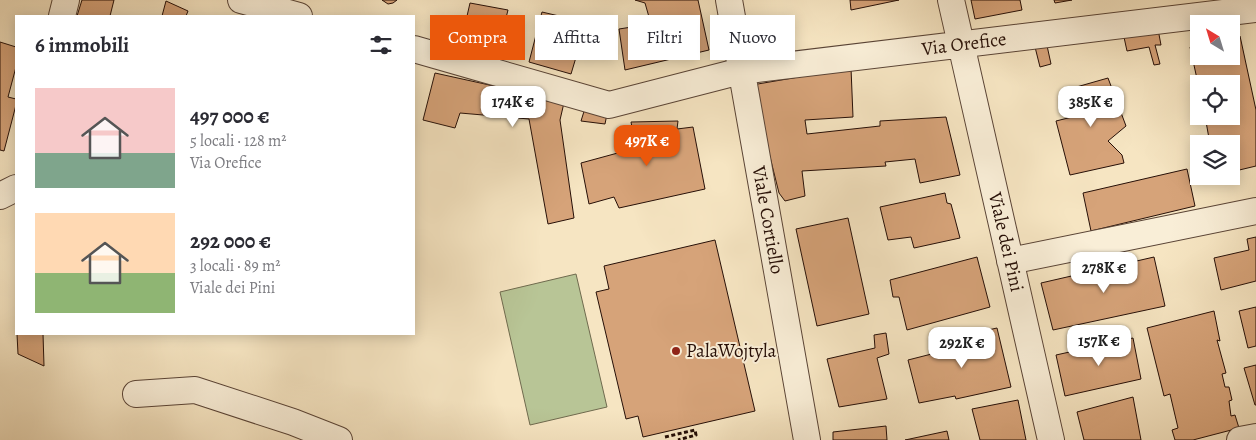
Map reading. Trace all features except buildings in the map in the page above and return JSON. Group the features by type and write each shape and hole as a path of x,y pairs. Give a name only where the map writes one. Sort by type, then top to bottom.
{"street":[{"path":"62,15 66,0"},
{"path":"242,0 295,15"},
{"name":"Viale Cortiello","path":"729,0 807,440"},
{"name":"Viale dei Pini","path":"951,0 1051,440"},
{"name":"Via Orefice","path":"415,49 609,105 742,72 1256,9"},
{"path":"0,196 15,188"},
{"path":"1010,261 1256,211"},
{"path":"136,394 195,390 293,422 339,440"},
{"path":"1240,440 1256,437"}],"path":[{"path":"665,436 695,430 696,435 678,440"}],"green space":[{"path":"576,274 607,407 530,425 500,292"}],"place":[{"name":"PalaWojtyla","path":"676,351"}]}
